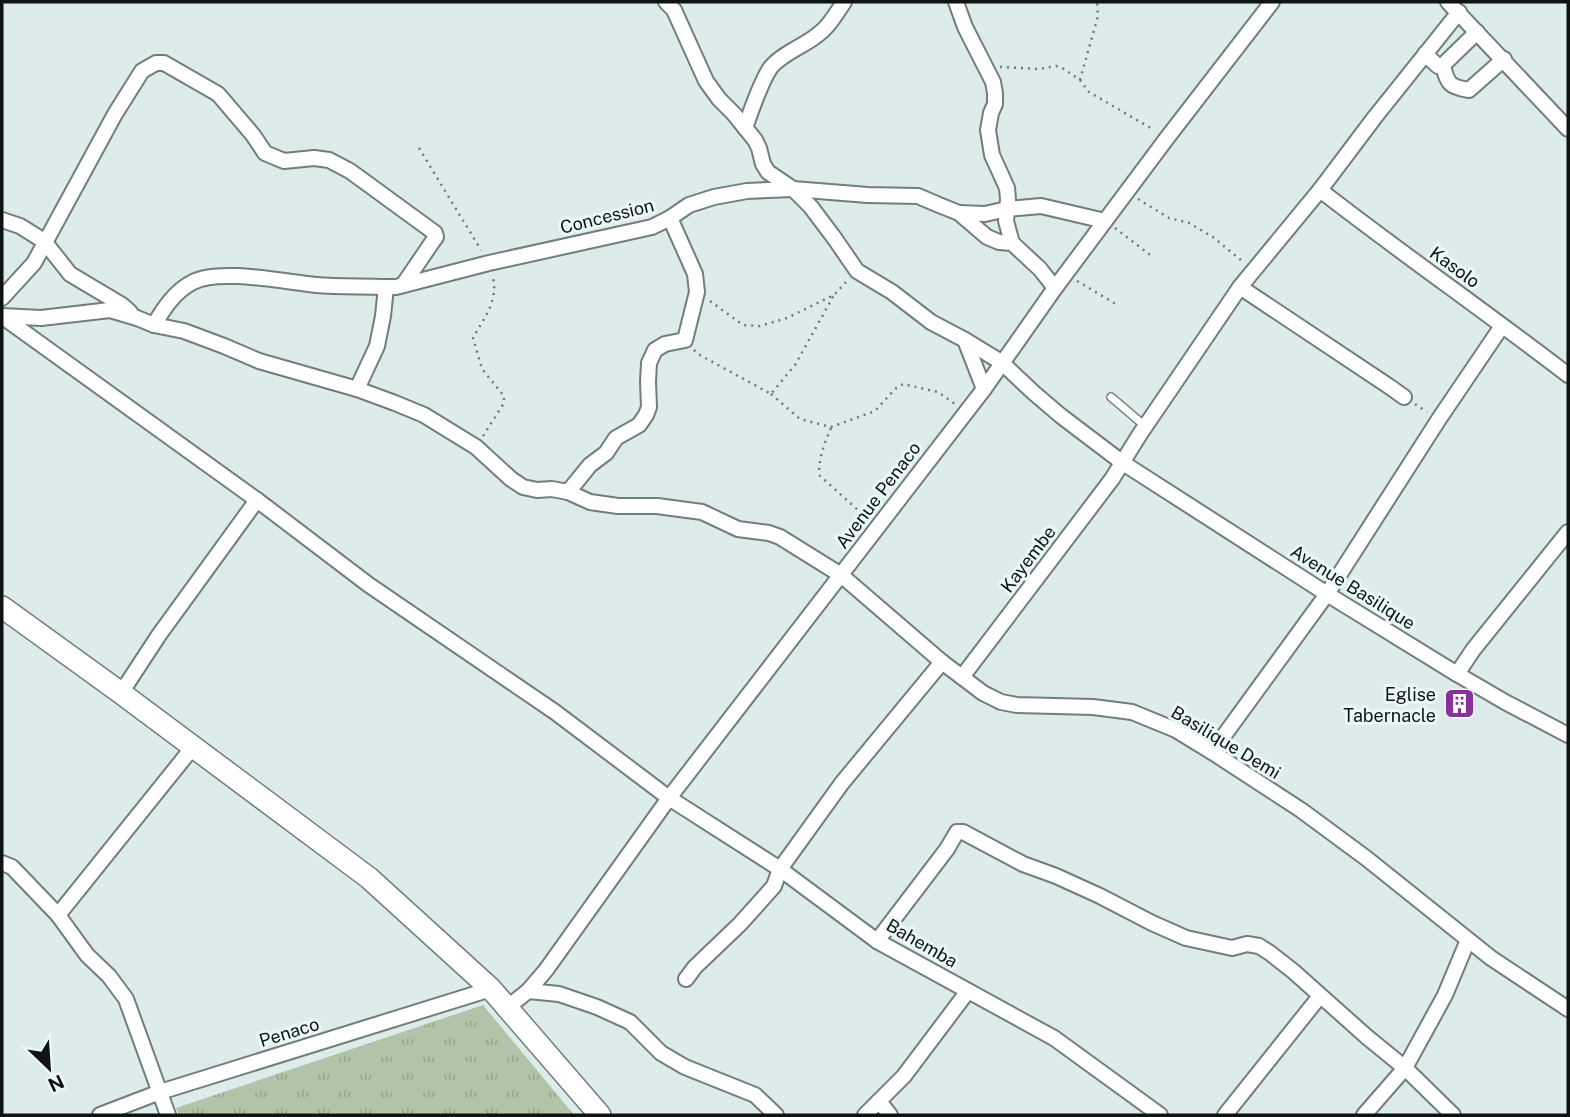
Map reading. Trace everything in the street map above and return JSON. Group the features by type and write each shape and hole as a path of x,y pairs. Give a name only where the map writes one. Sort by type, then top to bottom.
{"main road":[{"path":"2,607 369,878 491,989 600,1115"}],"street":[{"path":"666,2 674,10 706,81 755,140 768,172 793,189 819,218 857,271 892,292 931,322 1001,362"},
{"path":"745,128 770,68 818,36 844,2"},
{"path":"956,2 965,27 993,82 995,104 988,130 992,155 1007,188 1006,221 1012,243 1040,268 1055,288"},
{"name":"Avenue Penaco","path":"508,1007 528,991 545,970 669,798 984,389 1055,288 1272,2"},
{"path":"1448,2 1568,129"},
{"name":"Kayembe","path":"962,677 1123,463 1240,287 1320,190 1459,12"},
{"path":"1443,65 1477,32"},
{"path":"1425,54 1438,65 1443,65"},
{"path":"1443,65 1446,79 1454,87 1469,90 1504,59"},
{"path":"2,298 34,263 115,114 142,71 156,63 164,63 218,94 265,153 284,161 314,158 329,160 350,171 435,233 436,237 403,285"},
{"name":"Concession","path":"154,326 164,307 173,298 193,282 209,277 226,275 318,285 403,285 652,227 689,205 747,191 793,189 918,196 959,213"},
{"name":"Kasolo","path":"1320,190 1568,375"},
{"path":"959,213 985,214 1041,206 1105,221"},
{"path":"959,213 987,237 1012,243"},
{"path":"568,492 590,465 606,453 616,438 639,425 646,415 649,407 649,363 655,350 666,344 685,340 697,292 695,274 670,218"},
{"path":"2,220 20,226 44,241 70,274 122,305 137,318"},
{"path":"357,389 377,346 386,287"},
{"path":"1240,287 1404,397"},
{"path":"2,316 41,318 103,310 137,318"},
{"name":"Bahemba","path":"2,316 257,500 369,585 555,712 669,798 780,869 877,941 1054,1038 1160,1115"},
{"name":"Basilique Demi","path":"137,318 154,326 184,331 259,361 357,389 424,415 476,447 523,487 568,492 590,502 618,506 657,506 702,512 738,529 780,537 842,575 942,662 983,693 1001,702 1132,712 1176,730 1301,810 1491,958 1568,1009"},
{"path":"1212,752 1327,594 1502,326"},
{"path":"965,340 984,389"},
{"name":"Avenue Basilique","path":"1001,362 1061,416 1123,463 1457,674 1568,735"},
{"path":"121,694 159,635 257,500"},
{"path":"1457,674 1473,650 1568,532"},
{"path":"686,979 774,886 780,869 842,783 942,662"},
{"path":"58,915 192,747"},
{"path":"877,941 960,831 1023,864 1056,876 1186,937 1233,948 1247,944 1259,946 1293,971 1405,1068 1453,1115"},
{"path":"2,863 12,867 58,915 87,955 109,976 126,999 168,1115"},
{"path":"1364,1115 1405,1068 1445,995 1468,940"},
{"name":"Penaco","path":"100,1115 160,1092 491,989"},
{"path":"528,991 559,994 630,1022 661,1053 684,1067 755,1095 776,1115"},
{"path":"865,1115 904,1076 968,991"},
{"path":"1225,1115 1320,996"},
{"path":"879,1101 890,1115"}],"lane":[{"path":"1111,397 1145,427"}],"path":[{"path":"1080,80 1098,16 1097,2"},
{"path":"986,67 1040,69 1056,66 1065,69 1080,80 1089,92 1167,138"},
{"path":"419,148 489,263 496,285 494,301 473,338 482,369 504,396 504,403 476,447"},
{"path":"1127,192 1169,218 1189,223 1213,237 1254,269"},
{"path":"1105,221 1154,258"},
{"path":"771,394 795,365 834,295 857,271"},
{"path":"1065,275 1119,306"},
{"path":"697,292 743,325 752,327 787,318 834,295"},
{"path":"685,340 698,354 771,394 800,419 831,427 875,411 895,389 904,384 939,392 966,412"},
{"path":"1404,397 1439,419"},
{"path":"831,427 819,459 820,474 877,527"}],"green space":[{"path":"483,1005 574,1115 179,1115 176,1108"}],"place":[{"name":"Eglise Tabernacle","path":"1459,704"}]}
